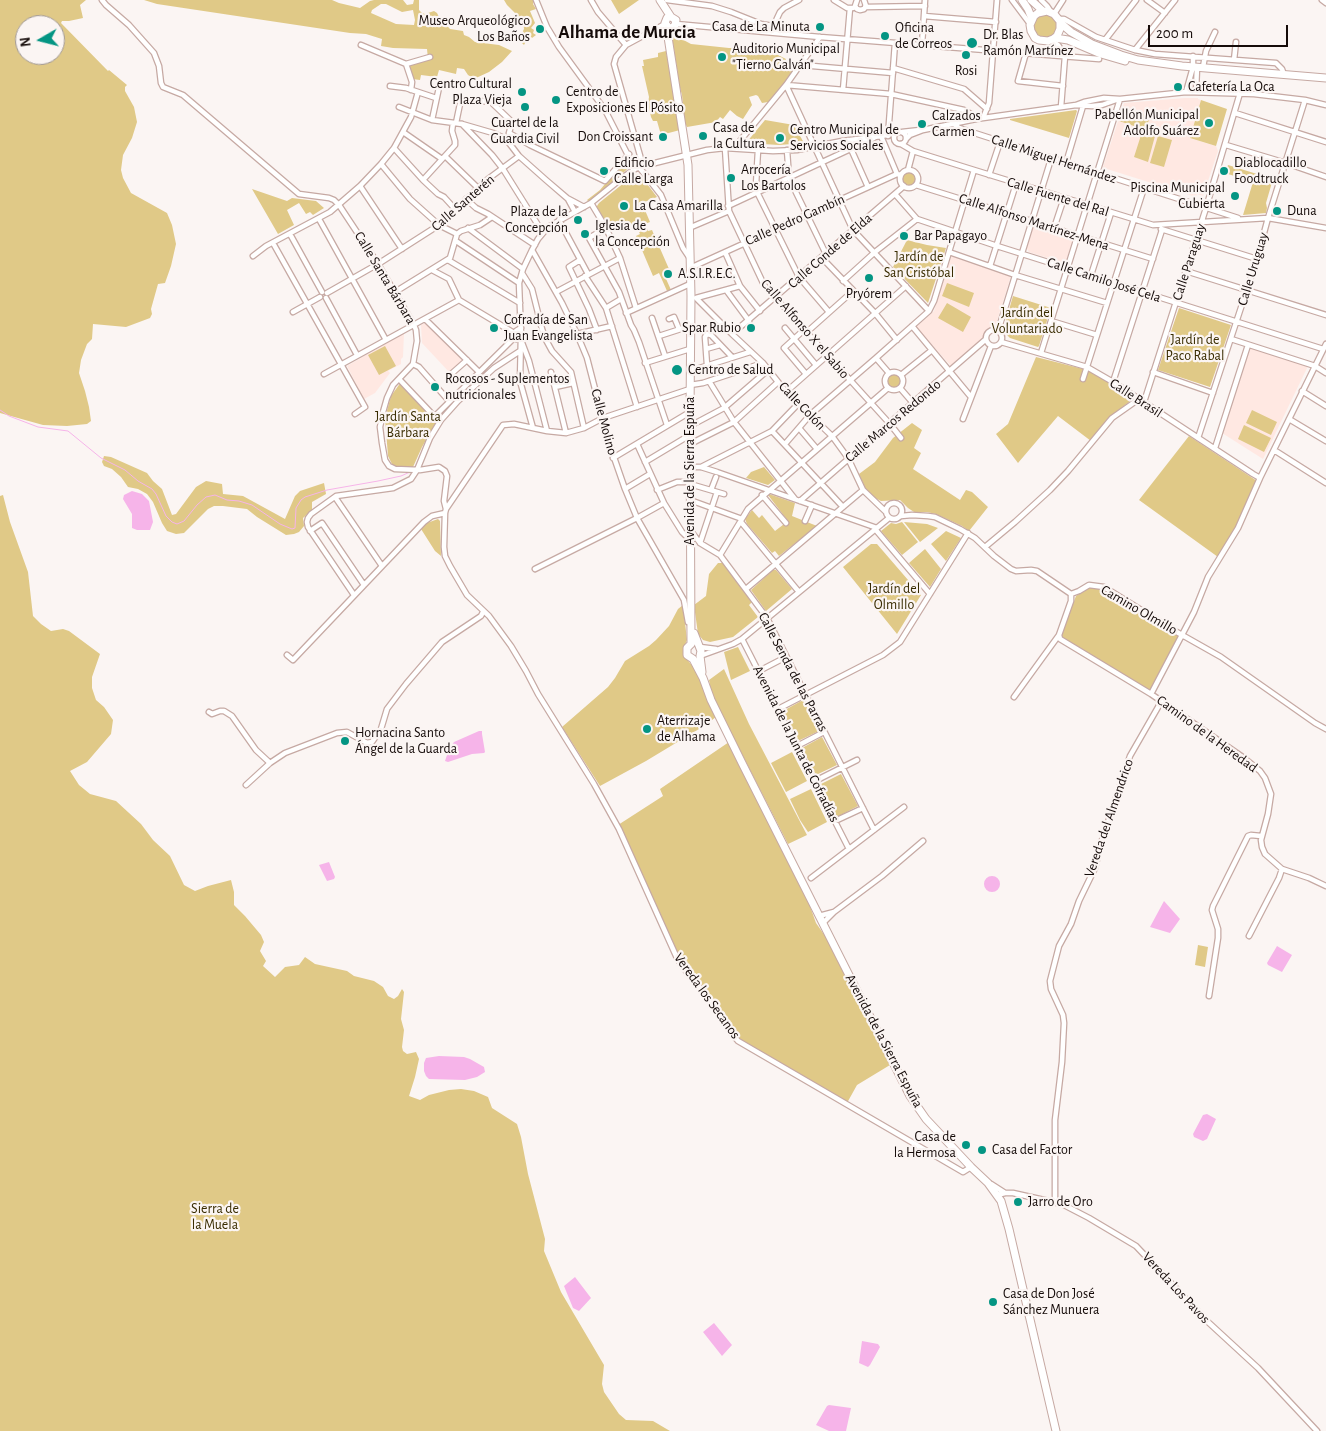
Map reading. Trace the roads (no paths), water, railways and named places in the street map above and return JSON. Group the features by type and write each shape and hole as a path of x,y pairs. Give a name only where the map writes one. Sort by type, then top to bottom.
{"main road":[{"path":"660,0 668,22 676,20 676,24"},
{"path":"1022,0 1028,9 1031,30 1036,38 1043,41 1053,39 1068,40 1101,54 1145,65 1198,67 1326,78"},
{"path":"1031,0 1042,11 1056,17 1071,32 1106,50 1138,60 1182,66"},
{"path":"1031,21 1042,11"},
{"path":"1053,39 1060,29 1056,17"},
{"name":"Avenida de la Sierra Espuña","path":"668,22 668,37 687,155 690,284 694,297 690,326 691,616 695,646 701,651 698,657 703,678 711,700 808,895 815,917 820,924 821,920 910,1096 926,1119 988,1183 1003,1207 1056,1431"},
{"name":"Avenida de la Sierra Espuña","path":"695,646 686,650 687,655 698,657"}],"street":[{"path":"102,0 129,25 154,53 159,66 163,87 183,95 299,194 329,198 339,205"},
{"path":"536,0 550,32 605,110 632,160 661,195 683,248 690,257"},
{"path":"592,0 598,12 626,45"},
{"path":"667,0 712,6 761,24 773,26"},
{"path":"712,6 716,0"},
{"path":"784,0 789,4"},
{"path":"772,33 773,26 780,12 789,4 799,0"},
{"path":"834,0 845,7 856,7 860,10 871,0"},
{"path":"856,7 857,0"},
{"path":"983,118 988,103 997,0"},
{"path":"1012,0 1031,21"},
{"path":"1041,0 1056,17 1064,19 1078,28 1105,40 1135,50 1155,54 1276,63 1282,68 1284,75"},
{"path":"1056,17 1063,0"},
{"path":"1105,40 1136,0"},
{"path":"1146,0 1165,13"},
{"path":"1135,50 1175,0"},
{"path":"1322,0 1326,3"},
{"path":"865,4 925,3 922,45"},
{"path":"843,90 850,8"},
{"path":"924,16 996,22"},
{"path":"639,167 640,157 614,64 616,57 626,45 668,22"},
{"path":"676,24 1100,59"},
{"path":"1186,92 1205,57 1209,42 1215,32"},
{"path":"734,148 786,85 820,37"},
{"path":"1053,39 1065,56 1061,107"},
{"path":"1234,60 1236,42"},
{"path":"895,43 891,94 882,136 901,182 904,186 910,188 916,185 918,175 914,171 908,170 899,174"},
{"path":"361,45 406,64 430,58"},
{"path":"1026,53 1018,81 1063,86"},
{"path":"1193,56 1198,67 1196,92"},
{"path":"406,64 412,82 411,90"},
{"path":"801,65 893,70 964,89 987,109"},
{"path":"432,120 440,83 452,85"},
{"path":"786,85 891,94 964,110 971,114 974,119 971,132"},
{"path":"786,85 853,230 929,311"},
{"path":"390,86 436,98"},
{"path":"253,256 273,243 319,219 339,205 360,186 394,148 412,112 418,92"},
{"path":"689,228 757,192 882,136 900,144 910,135 923,130 990,116 1076,105 1104,98 1120,99 1186,92 1240,93 1305,100 1326,105"},
{"name":"Calle Paraguay","path":"1141,400 1153,372 1202,222 1240,93"},
{"path":"423,180 454,145 452,131 462,99 491,102 497,106 511,120 512,124 506,139"},
{"path":"1076,105 1102,105 1120,99"},
{"path":"1041,353 1120,99"},
{"name":"Calle Uruguay","path":"1198,438 1257,259 1305,100"},
{"path":"988,103 990,116"},
{"path":"1066,163 1083,106"},
{"path":"399,107 432,120 462,124 506,139 519,156 567,198 584,207"},
{"path":"1235,113 1326,142"},
{"path":"462,124 503,169 543,233"},
{"name":"Calle Miguel Hernández","path":"954,124 959,128 1000,142 1242,219"},
{"path":"532,428 520,381 521,328 519,283 522,271 532,250 548,227 591,203 639,167 706,150 734,148 788,150 882,136 907,130 923,130"},
{"path":"403,132 444,158 478,188"},
{"path":"902,132 913,150 908,170"},
{"path":"509,133 530,146 605,181 629,154"},
{"path":"894,140 896,133"},
{"path":"848,140 868,188"},
{"path":"989,175 1000,142"},
{"name":"Calle Fuente del Ral","path":"900,144 1016,184 1153,225 1268,218 1326,228"},
{"path":"1226,145 1326,177"},
{"path":"394,148 423,180 455,209"},
{"name":"Calle Alfonso X el Sabio","path":"725,148 729,208 764,285 901,438"},
{"path":"758,150 757,192 800,277 829,312"},
{"path":"788,150 789,178 824,256 843,280 898,340"},
{"name":"Calle Santerén","path":"294,312 378,264 439,225 478,188 519,156"},
{"path":"632,160 640,157"},
{"path":"991,346 996,346 1001,342 1001,335 998,331 1051,158"},
{"path":"381,164 410,199 439,225 457,234"},
{"path":"785,444 810,415 929,311 934,301 974,170"},
{"name":"Calle Pedro Gambín","path":"690,268 899,174"},
{"path":"990,266 1016,184"},
{"name":"Calle Alfonso Martínez-Mena","path":"916,185 1153,259"},
{"path":"360,186 402,249"},
{"name":"Calle Conde de Elda","path":"732,334 904,186"},
{"path":"1083,379 1144,188"},
{"name":"Calle Camilo José Cela","path":"895,194 917,218 955,232 1323,349"},
{"path":"567,198 575,212"},
{"path":"1054,228 1064,198"},
{"path":"466,199 476,208 535,245"},
{"path":"591,203 606,228 620,258 636,308"},
{"name":"Calle Santa Bárbara","path":"339,205 378,264 414,325 417,341 413,364"},
{"path":"1091,275 1110,213"},
{"path":"395,292 448,260 453,253 457,234 468,228 480,225 492,217"},
{"path":"843,280 917,218"},
{"path":"319,219 386,340"},
{"path":"559,220 586,275 606,308 637,407"},
{"path":"1153,225 1162,230 1257,259"},
{"path":"468,228 522,271 529,282 546,340 571,372 584,428"},
{"path":"606,228 589,238 619,292 667,425"},
{"path":"1113,382 1162,230"},
{"path":"290,234 357,355"},
{"path":"456,241 519,283"},
{"path":"273,243 365,407 355,414"},
{"name":"Calle Molino","path":"532,250 577,334 586,358 613,458 624,489 637,518 684,600 695,646"},
{"path":"725,252 740,286 760,311"},
{"path":"949,252 1015,275 1107,303"},
{"path":"556,292 620,258"},
{"path":"448,260 520,303"},
{"path":"580,260 569,267 597,330"},
{"path":"432,270 449,279 459,300 521,340 529,361 547,431"},
{"path":"1186,271 1326,315"},
{"path":"626,312 690,284"},
{"path":"694,297 740,286"},
{"path":"786,392 906,286"},
{"path":"726,290 749,320"},
{"path":"806,374 784,348 853,291"},
{"name":"Calle Colón","path":"694,297 763,364 786,392 832,436 848,458 863,490 886,512"},
{"path":"606,308 621,299"},
{"path":"324,374 459,300"},
{"path":"669,319 674,317 679,329"},
{"path":"652,318 665,356"},
{"path":"425,319 479,372"},
{"path":"1051,321 1097,335"},
{"path":"577,334 612,326"},
{"path":"659,336 690,326"},
{"path":"912,326 971,397"},
{"path":"399,379 433,417 521,328"},
{"path":"785,328 816,366"},
{"path":"991,346 986,340 987,332 992,330 998,331"},
{"path":"707,365 707,334 711,335 732,357"},
{"path":"1231,339 1315,366 1326,373"},
{"name":"Calle Marcos Redondo","path":"798,500 890,424 986,340"},
{"name":"Calle Brasil","path":"1001,342 1087,367 1260,478"},
{"path":"1151,694 1194,612 1208,577 1238,528 1260,478 1326,344"},
{"path":"706,349 720,345"},
{"path":"1215,448 1248,345"},
{"path":"963,419 991,346"},
{"path":"645,363 690,349"},
{"path":"901,375 932,350"},
{"path":"354,596 310,531 307,522 308,518 334,497 393,488 411,479 417,470 430,438 441,420 487,374 520,351"},
{"path":"690,371 750,352"},
{"path":"876,358 889,373"},
{"path":"450,376 467,360"},
{"path":"246,785 270,763 290,750 337,732 347,732 367,742 372,742 381,729 387,709 442,642 481,616 483,612 461,586 445,556 446,511 444,501 446,476 444,469 439,467 417,470 391,468 385,460 383,452 380,427 387,398 393,386 413,364 419,368 449,401"},
{"path":"287,655 292,660 424,522 432,516 446,511 503,425 514,424 566,433 584,428 603,418 690,387 763,364"},
{"path":"690,426 724,408 768,370"},
{"path":"551,372 566,433"},
{"path":"896,372 901,375 903,383 900,388 895,390 886,386 884,379 889,373 896,372"},
{"path":"1153,372 1213,393"},
{"path":"709,381 734,422 798,500"},
{"path":"690,444 734,422 778,382"},
{"path":"555,387 574,383"},
{"path":"720,555 748,509 888,388"},
{"path":"900,388 913,403"},
{"path":"1302,391 1326,406"},
{"path":"985,547 1050,490 1112,418 1141,400"},
{"path":"701,467 772,431 798,404"},
{"path":"613,458 690,412"},
{"path":"1290,419 1326,441"},
{"path":"799,428 817,449"},
{"path":"772,431 843,507"},
{"path":"645,462 690,435"},
{"path":"535,568 664,503 637,444"},
{"path":"1274,450 1326,482"},
{"path":"690,467 701,467 876,529 930,594"},
{"path":"624,489 650,474"},
{"path":"711,490 716,477"},
{"path":"657,490 677,482 690,483 724,494"},
{"path":"746,589 863,490"},
{"path":"700,542 717,492"},
{"path":"762,496 786,523"},
{"path":"334,497 382,566"},
{"path":"690,500 741,520 799,592"},
{"name":"Calle Colón","path":"874,500 890,505"},
{"name":"Calle Senda de las Parras","path":"664,503 684,535 691,531 700,542 720,555 767,618 874,830"},
{"path":"912,515 898,504 890,505 886,512 889,518 895,520 901,516 912,515 934,517 968,533 1011,568 1037,571 1071,594 1071,601 1059,635 1014,697"},
{"path":"805,521 812,505"},
{"path":"901,516 902,509"},
{"path":"698,657 742,639 889,518"},
{"path":"310,531 322,523 364,585"},
{"path":"778,709 893,648 905,635 968,533"},
{"name":"Camino Olmillo","path":"1071,594 1090,585 1104,587 1221,657 1326,729"},
{"path":"679,592 686,594 691,591"},
{"name":"Vereda los Secanos","path":"483,612 510,646 594,784 619,829 677,958 709,999 738,1041 963,1172 971,1167"},
{"name":"Camino de la Heredad","path":"1059,635 1061,640 1151,694 1260,771 1271,794 1268,814 1261,836"},
{"name":"Avenida de la Junta de Cofradías","path":"742,639 849,849"},
{"path":"695,646 717,649"},
{"path":"758,671 786,657"},
{"name":"Vereda del Almendrico","path":"1055,1202 1055,1120 1062,1062 1064,1023 1063,1015 1051,989 1050,981 1059,946 1071,924 1079,901 1095,868 1101,843 1130,756 1161,702"},
{"path":"209,712 212,714 224,711 232,716 256,750 270,763"},
{"path":"797,746 824,732"},
{"path":"815,781 857,760"},
{"path":"835,822 863,808"},
{"path":"811,878 904,808"},
{"path":"1208,996 1218,938 1218,929 1212,910 1248,836 1261,836 1265,854 1282,869 1326,886"},
{"path":"821,920 882,876 923,841"},
{"path":"1249,936 1282,869"},
{"name":"Vereda Los Pavos","path":"988,1183 1005,1192 1055,1202 1089,1218 1136,1246 1208,1322 1258,1368 1317,1431"},
{"path":"997,1195 1005,1192"}],"waterway":[{"path":"0,410 9,416 38,427 68,431 101,458 125,470 138,481 152,489 166,516 177,524 184,521 206,497 215,495 227,500 252,505 280,524 292,529 295,528 296,508 305,497 327,490 401,476 410,472"}],"place":[{"name":"Casa de La Minuta","path":"820,27"},
{"name":"Museo Arqueológico Los Baños","path":"540,29"},
{"name":"Oficina de Correos","path":"885,36"},
{"name":"Dr. Blas Ramón Martínez","path":"972,43"},
{"name":"Rosi","path":"966,55"},
{"name":"Auditorio Municipal \"Tierno Galván\"","path":"722,57"},
{"name":"Cafetería La Oca","path":"1178,87"},
{"name":"Centro Cultural Plaza Vieja","path":"522,92"},
{"name":"Centro de Exposiciones El Pósito","path":"556,100"},
{"name":"Cuartel de la Guardia Civil","path":"525,107"},
{"name":"Pabellón Municipal Adolfo Suárez","path":"1209,123"},
{"name":"Calzados Carmen","path":"922,124"},
{"name":"Casa de la Cultura","path":"703,136"},
{"name":"Don Croissant","path":"663,137"},
{"name":"Centro Municipal de Servicios Sociales","path":"780,138"},
{"name":"Edificio Calle Larga","path":"604,171"},
{"name":"Diablocadillo Foodtruck","path":"1224,171"},
{"name":"Arrocería Los Bartolos","path":"731,178"},
{"name":"Piscina Municipal Cubierta","path":"1235,196"},
{"name":"La Casa Amarilla","path":"624,206"},
{"name":"Duna","path":"1277,211"},
{"name":"Plaza de la Concepción","path":"578,220"},
{"name":"Iglesia de la Concepción","path":"585,234"},
{"name":"Bar Papagayo","path":"904,236"},
{"name":"A.S.I.R.E.C.","path":"668,274"},
{"name":"Pryórem","path":"869,278"},
{"name":"Cofradía de San Juan Evangelista","path":"494,328"},
{"name":"Spar Rubio","path":"751,328"},
{"name":"Centro de Salud","path":"677,370"},
{"name":"Rocosos - Suplementos nutricionales","path":"435,387"},
{"name":"Aterrizaje de Alhama","path":"647,729"},
{"name":"Hornacina Santo Ángel de la Guarda","path":"345,741"},
{"name":"Casa de la Hermosa","path":"966,1145"},
{"name":"Casa del Factor","path":"982,1150"},
{"name":"Jarro de Oro","path":"1018,1202"},
{"name":"Casa de Don José Sánchez Munuera","path":"993,1302"}],"district":[{"name":"Alhama de Murcia","path":"627,32"}],"park label":[{"name":"Jardín de San Cristóbal","path":"919,266"},
{"name":"Jardín del Voluntariado","path":"1027,322"},
{"name":"Jardín de Paco Rabal","path":"1195,348"},
{"name":"Jardín Santa Bárbara","path":"408,426"},
{"name":"Jardín del Olmillo","path":"894,598"},
{"name":"Sierra de la Muela","path":"215,1218"}]}
